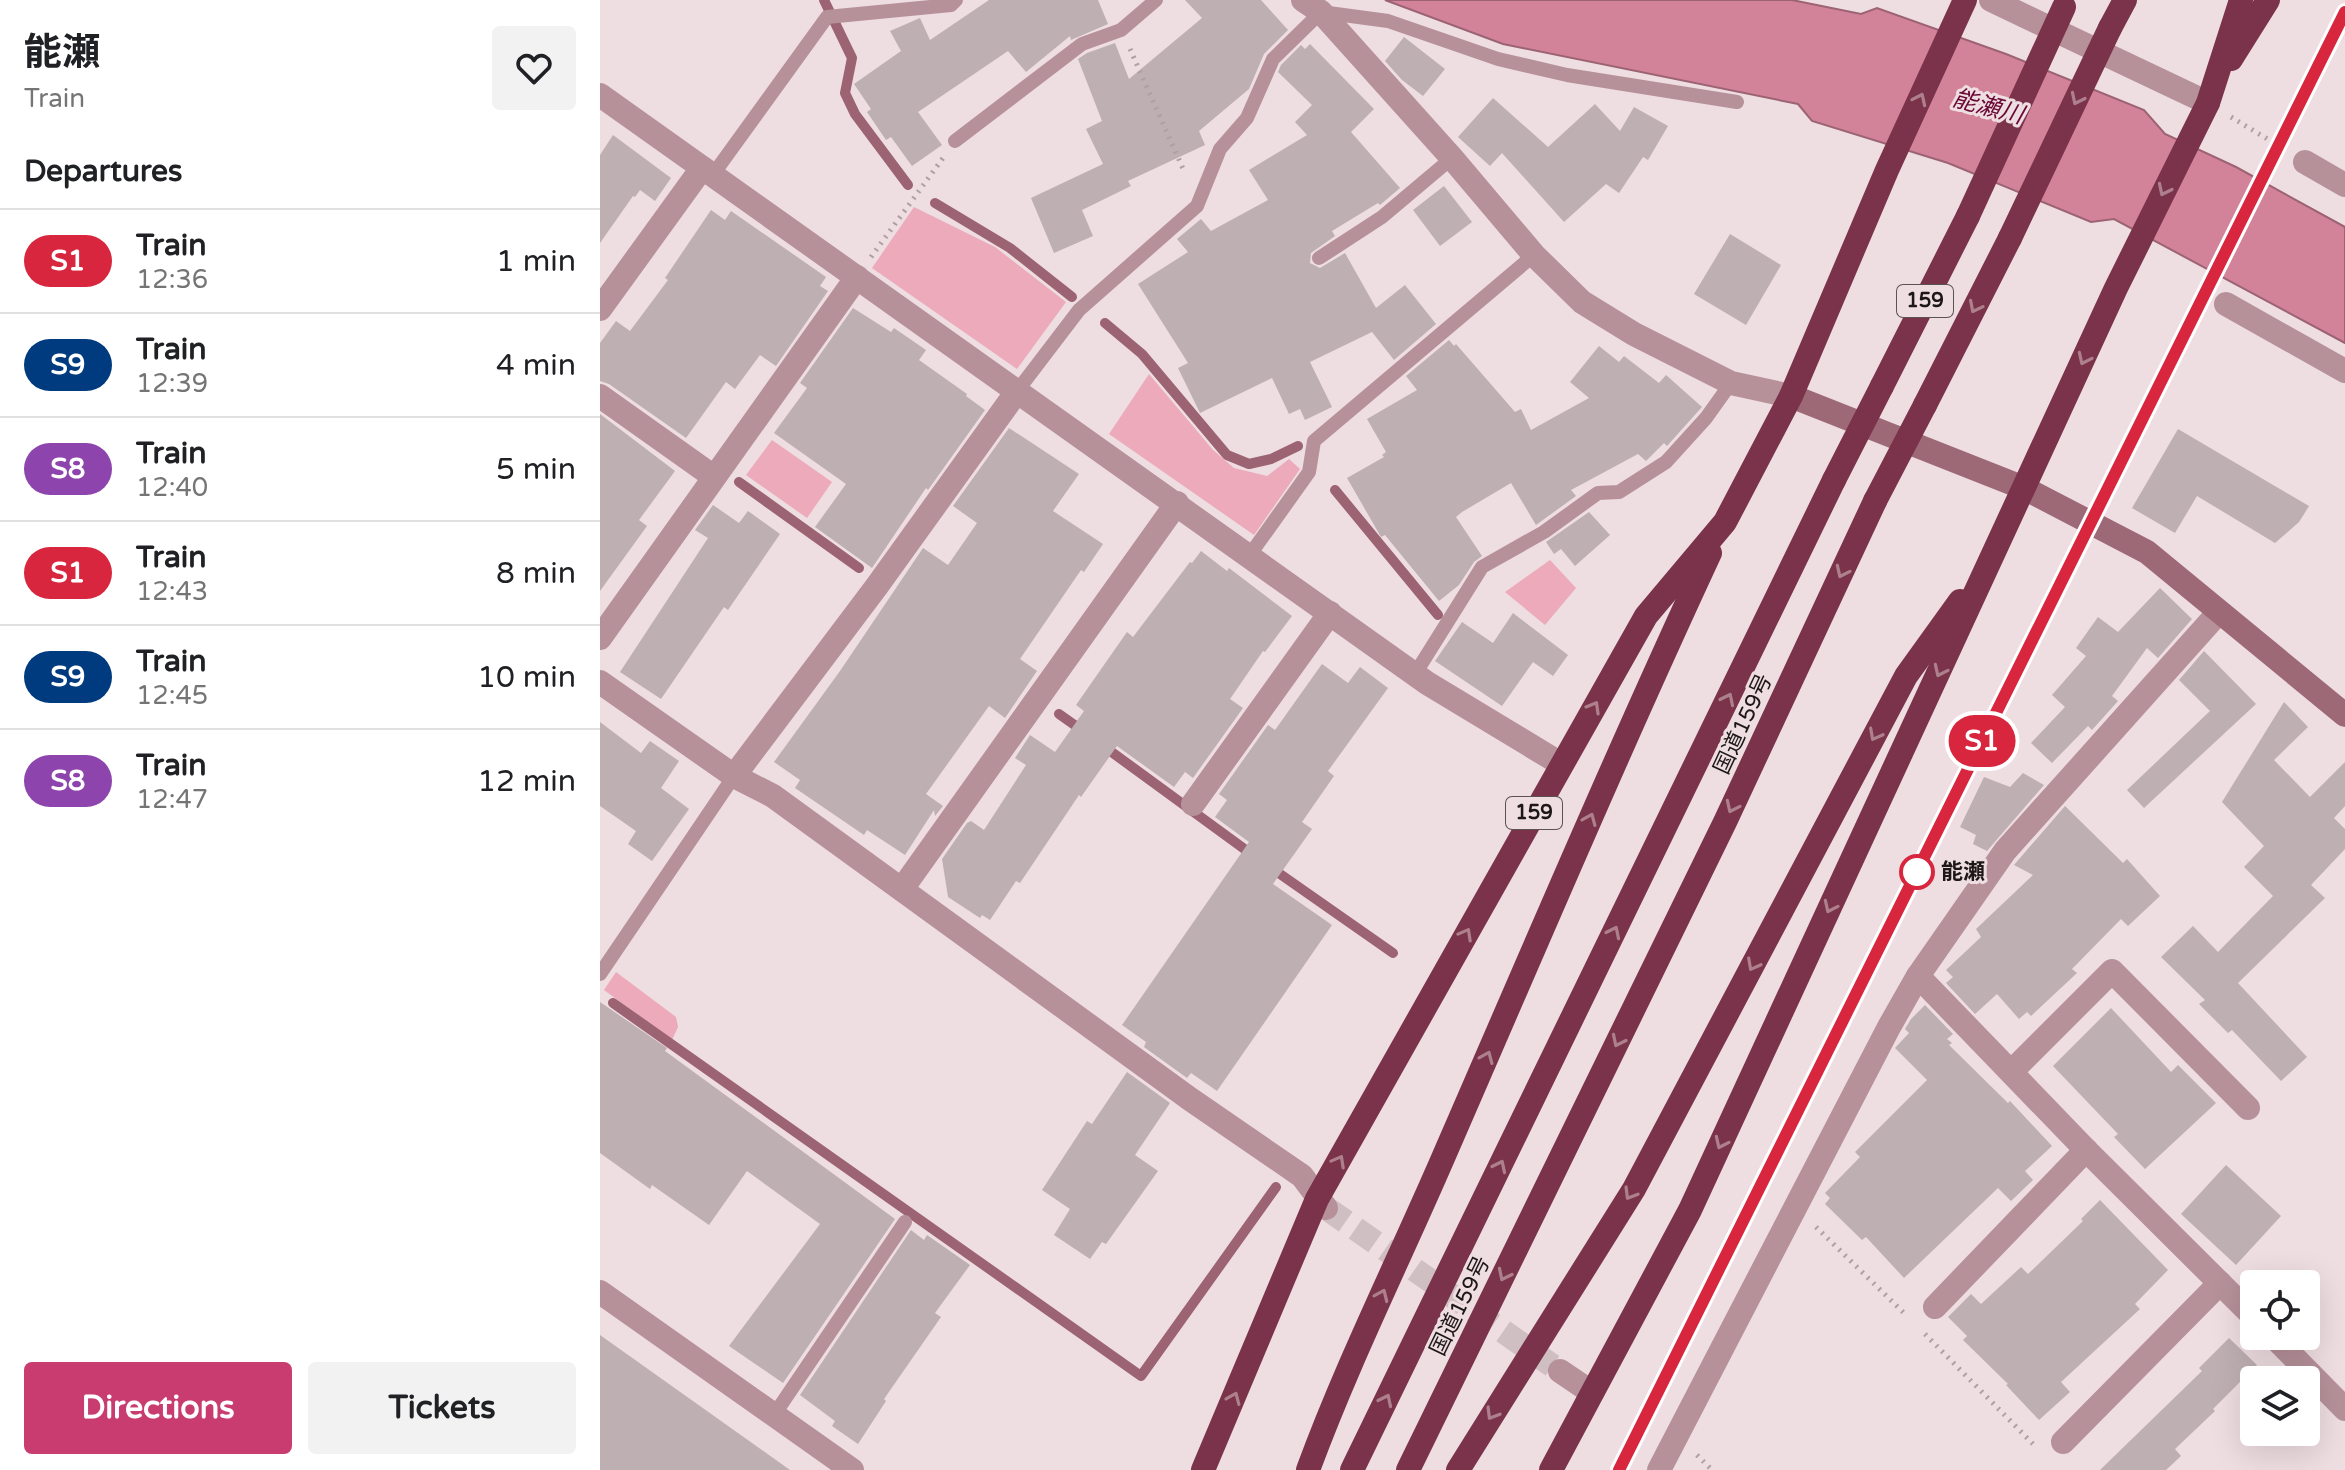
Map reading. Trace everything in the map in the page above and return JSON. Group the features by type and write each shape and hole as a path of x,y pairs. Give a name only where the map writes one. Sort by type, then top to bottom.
{"highway":[{"name":"国道159号","path":"1408,1470 1725,822 1875,501 2010,238 2125,0"},
{"path":"2207,102 2241,0"},
{"path":"1551,1470 1690,1210 2116,288 2207,102 2268,0"},
{"name":"159","path":"1308,1470 1325,1422 1423,1205 1631,724 1725,522 1791,396 1887,170 1964,1"},
{"name":"国道159号","path":"1352,1470 1834,480 1968,216 2066,4"},
{"name":"159","path":"1203,1470 1322,1204 1561,764 1646,616 1725,522"},
{"path":"1458,1470 1634,1189 1906,676 1994,554"}],"street":[{"path":"1991,0 2207,102"},
{"path":"1316,4 1534,255 1582,302 1634,334 1731,383 1791,396 2024,488 2147,552 2345,715"},
{"path":"600,95 1415,674 1561,764"},
{"path":"2305,162 2345,185"},
{"path":"600,309 707,172"},
{"path":"600,638 857,277"},
{"path":"2226,304 2345,371"},
{"path":"734,776 886,574 1018,390"},
{"path":"600,396 714,477"},
{"path":"902,889 1177,503"},
{"path":"1659,1470 1918,976 2005,851 2219,612"},
{"path":"1193,804 1330,613"},
{"path":"600,682 734,776 773,796 1190,1099 1302,1176 1322,1204"},
{"path":"2012,1071 2112,971 2248,1108"},
{"path":"1918,976 2240,1303"},
{"path":"1935,1307 2086,1150"},
{"path":"2063,1442 2220,1283"},
{"path":"600,1292 852,1470"},
{"path":"2287,1350 2345,1409"},
{"path":"1560,1371 1591,1392"}],"lane":[{"path":"707,172 827,17 951,5 956,0"},
{"path":"955,141 1082,44 1121,30 1156,0"},
{"path":"1018,390 1079,310 1197,206 1220,149 1247,118 1273,59 1316,4 1388,21 1498,59 1567,75 1737,102"},
{"path":"1319,258 1382,217 1452,158"},
{"path":"1249,556 1309,472 1314,441 1534,255"},
{"path":"1415,674 1482,567 1544,532 1598,493 1619,492 1666,462 1706,418 1731,383"},
{"path":"600,974 734,776"},
{"path":"774,1415 905,1222"}],"path":[{"path":"1121,30 1197,206"},
{"path":"2207,102 2305,162"},
{"path":"857,277 955,141"}],"shaded area":[{"path":"914,207 995,247 1066,302 1017,369 872,268"},
{"path":"1149,374 1213,450 1234,468 1267,476 1289,459 1300,469 1254,535 1109,434"},
{"path":"772,440 832,482 807,518 746,475"},
{"path":"1550,560 1576,588 1545,625 1505,592"},
{"path":"616,972 676,1017 678,1027 672,1040 604,990"}],"water":[{"name":"能瀬川","path":"1385,0 1792,0 1861,14 1877,8 2006,54 2144,110 2165,134 2236,167 2345,227 2345,343 2114,219 2091,222 1948,163 1812,121 1798,104 1503,44"}],"building":[{"path":"989,0 1098,0 1108,24 1071,40 1070,36 1026,72 1008,51 918,112 942,145 912,166 891,137 886,140 867,112 871,109 854,84 901,51 890,31 920,18 930,40"},
{"path":"1185,0 1261,0 1288,30 1264,54 1249,89 1199,131 1205,145 1128,181 1131,186 1082,210 1093,236 1054,253 1031,198 1103,164 1086,129 1102,121 1078,59 1115,43 1129,79 1202,18"},
{"path":"1404,37 1445,69 1423,96 1402,80 1385,61"},
{"path":"1310,44 1374,109 1351,132 1400,188 1380,205 1378,203 1332,231 1335,236 1311,253 1310,263 1320,268 1345,253 1376,308 1405,285 1436,324 1394,360 1372,332 1310,362 1332,407 1305,420 1300,409 1289,414 1272,378 1200,413 1178,368 1188,363 1138,284 1188,252 1177,239 1201,219 1211,231 1268,200 1249,170 1307,135 1295,122 1312,105 1278,72 1301,45 1305,49"},
{"path":"1493,98 1548,147 1595,104 1620,131 1634,107 1668,126 1648,160 1643,157 1619,193 1606,184 1564,222 1502,153 1490,166 1458,137"},
{"path":"613,135 671,178 655,201 640,190 633,196 600,243 600,155"},
{"path":"1444,186 1472,222 1440,246 1413,210"},
{"path":"711,210 725,220 731,211 826,277 820,286 828,291 776,366 760,355 735,389 726,382 686,438 609,384 600,381 600,343 616,321 630,331 668,280 665,278"},
{"path":"1730,234 1781,265 1746,325 1694,294"},
{"path":"853,308 891,332 894,328 926,350 919,360 985,410 928,490 926,488 872,568 815,527 846,484 774,433 807,388 800,383"},
{"path":"1449,340 1454,346 1456,344 1515,412 1521,409 1531,430 1589,398 1570,382 1599,346 1619,362 1624,356 1659,383 1666,375 1702,407 1667,446 1664,443 1646,461 1638,454 1571,490 1576,496 1536,525 1511,483 1462,512 1456,517 1482,556 1474,562 1459,585 1439,601 1385,535 1381,537 1347,478 1384,457 1382,455 1386,452 1367,419 1417,390 1406,376"},
{"path":"600,414 675,471 639,520 647,526 600,591"},
{"path":"1009,428 1079,474 1053,511 1103,544 1084,572 1081,570 1020,659 1037,671 1005,718 989,706 926,794 943,806 935,816 934,810 905,855 867,830 864,835 795,788 800,780 774,762 923,548 948,565 977,523 953,506"},
{"path":"2178,429 2309,506 2299,522 2275,543 2197,496 2175,533 2132,508"},
{"path":"713,505 739,523 748,511 780,534 728,610 724,607 661,699 620,672 708,538 695,530"},
{"path":"1589,512 1610,535 1575,566 1561,549 1554,554 1546,542"},
{"path":"1201,551 1227,571 1229,568 1292,616 1230,699 1243,708 1193,778 1185,772 1174,787 1117,746 1081,797 1079,795 1020,883 1016,881 990,920 982,915 980,918 948,897 942,859 967,823 971,821 984,830 1026,765 1015,758 1030,735 1055,752 1084,711 1076,705 1127,632 1133,637"},
{"path":"2160,588 2192,619 2158,658 2147,648 2112,696 2118,701 2092,730 2088,726 2052,763 2031,743 2065,707 2052,695 2086,656 2076,648 2098,617 2118,632"},
{"path":"1513,613 1568,655 1553,676 1533,662 1502,706 1435,661 1462,622 1493,643"},
{"path":"2204,651 2256,704 2144,808 2127,790 2210,711 2179,680"},
{"path":"1322,664 1348,683 1360,667 1388,688 1328,771 1334,776 1302,822 1312,829 1273,884 1332,925 1217,1091 1191,1073 1187,1078 1144,1047 1146,1042 1122,1025 1249,842 1215,817 1227,800 1219,794 1268,725 1275,730"},
{"path":"2284,702 2308,727 2274,760 2310,797 2345,762 2345,806 2334,818 2345,829 2345,849 2311,885 2325,898 2238,983 2307,1057 2281,1081 2232,1030 2228,1033 2199,1004 2205,1000 2161,957 2193,926 2218,952 2273,896 2244,867 2264,846 2222,802"},
{"path":"600,722 641,753 650,741 679,761 661,788 689,809 652,861 628,844 636,831 600,806"},
{"path":"2023,773 2044,785 1987,851 1973,844 1976,835 1960,827 1984,777 2010,787"},
{"path":"2065,806 2123,863 2127,859 2160,896 2128,926 2121,919 2072,969 2077,973 2031,1016 2027,1012 2019,1019 1997,994 1975,1014 1946,983 1953,977 1946,970 1981,937 1976,929 2033,875 2014,865"},
{"path":"600,1002 667,1048 665,1051 895,1219 783,1383 729,1346 820,1224 747,1171 709,1225 652,1185 650,1189 600,1153"},
{"path":"1925,1005 1953,1034 1947,1039 1952,1043 1949,1045 2008,1103 2010,1101 2052,1146 2025,1171 2033,1180 2011,1201 1998,1188 1904,1278 1866,1237 1862,1240 1825,1204 1830,1198 1825,1193 1860,1157 1855,1152 1927,1080 1895,1048 1909,1033 1905,1029 1911,1019"},
{"path":"2111,1008 2171,1072 2178,1065 2216,1103 2145,1169 2114,1137 2118,1134 2053,1066"},
{"path":"1127,1072 1170,1103 1135,1155 1158,1171 1106,1244 1102,1242 1090,1259 1054,1235 1070,1209 1042,1190 1087,1121 1092,1124"},
{"path":"2226,1165 2281,1216 2236,1265 2181,1214"},
{"path":"2100,1200 2168,1270 2135,1304 2140,1309 2061,1382 2070,1392 2039,1420 1963,1340 1967,1336 1948,1317 1971,1294 1981,1304 2021,1267 2028,1274 2083,1221 2081,1219"},
{"path":"911,1230 924,1240 927,1235 970,1265 935,1313 941,1317 884,1399 886,1401 858,1444 832,1426 835,1421 800,1395"},
{"path":"600,1335 790,1470 600,1470"},
{"path":"2229,1338 2257,1365 2240,1366 2240,1382 2175,1449 2181,1456 2166,1470 2100,1470 2202,1371 2199,1368"}],"waterway":[{"path":"824,0 852,58 845,93 855,114 908,185"},
{"path":"935,203 1010,248 1072,297"},
{"path":"1105,323 1142,354 1227,455 1249,464 1271,459 1298,446"},
{"path":"739,482 859,568"},
{"path":"1335,490 1438,615"},
{"path":"1059,714 1083,731"},
{"path":"1102,745 1254,856"},
{"path":"1270,867 1393,953"},
{"path":"613,1003 1141,1376 1276,1187"}],"tunnel":[{"path":"1326,1208 1560,1371"}],"railway":[{"path":"1619,1470 2345,12"}],"train":[{"name":"S1","path":"1619,1470 2345,12"}],"place":[{"name":"能瀬","path":"1917,872"}]}
